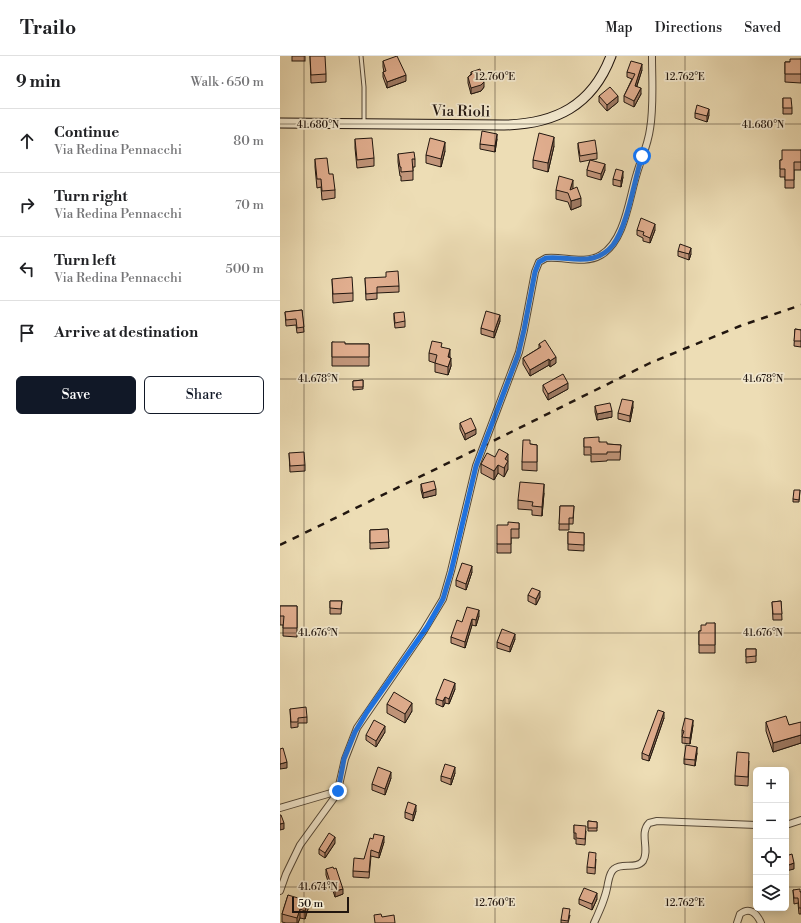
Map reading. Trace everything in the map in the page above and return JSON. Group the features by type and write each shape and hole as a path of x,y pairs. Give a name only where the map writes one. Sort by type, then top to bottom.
{"main road":[{"name":"Via Rioli","path":"280,123 528,124 542,121 568,110 587,96 603,74 611,56"}],"street":[{"path":"280,892 286,874 300,845 334,799 338,791 344,759 355,732 367,712 427,627 443,599 476,466 518,355 537,265 542,259 546,258 579,260 598,257 611,247 617,237 626,214 635,178 650,132 652,56"},
{"path":"280,808 338,791"},
{"path":"789,824 801,820"},
{"path":"594,923 606,896 612,872 617,867 636,865 643,861 645,854 646,828 649,822 657,821 753,825"},
{"path":"737,923 740,914 748,910 756,914 761,923"}],"lane":[{"path":"361,56 364,87 364,124"}],"building":[{"path":"310,56 325,56 326,74 311,75"},
{"path":"397,56 406,75 387,82 383,72 386,71 383,61"},
{"path":"790,59 801,59 801,74 785,74 785,62 790,62"},
{"path":"631,61 642,64 635,86 641,88 634,101 624,96 635,74 627,72"},
{"path":"480,69 484,82 481,85 471,88 468,77 472,74 471,72"},
{"path":"610,87 618,96 607,105 599,96"},
{"path":"783,98 791,98 792,108 783,108"},
{"path":"697,105 709,109 707,116 695,113"},
{"path":"482,131 497,134 495,146 480,144"},
{"path":"539,133 554,137 548,163 533,160"},
{"path":"372,138 374,158 357,160 355,139"},
{"path":"430,138 445,142 441,159 426,155"},
{"path":"595,140 597,153 580,156 578,143"},
{"path":"782,150 801,150 801,162 794,162 794,180 785,180 785,169 780,169"},
{"path":"414,152 415,159 412,159 413,171 401,172 398,154"},
{"path":"327,158 329,174 333,174 335,190 322,191 321,179 317,179 315,159"},
{"path":"590,160 605,164 601,174 587,170"},
{"path":"616,169 623,171 621,181 613,179"},
{"path":"559,176 573,180 570,190 577,187 581,198 571,201 568,193 556,190"},
{"path":"641,218 655,224 650,238 643,235 644,232 637,230"},
{"path":"680,244 691,248 689,254 678,251"},
{"path":"398,271 399,286 377,287 377,293 366,294 365,278 386,277 386,272"},
{"path":"352,277 353,293 333,294 332,279"},
{"path":"302,310 304,327 297,328 296,319 286,320 285,312"},
{"path":"486,311 500,315 494,332 481,328"},
{"path":"404,312 405,321 395,323 394,313"},
{"path":"795,329 801,330 801,341 794,341"},
{"path":"545,340 556,357 550,361 549,359 530,370 523,358 541,347 539,344"},
{"path":"432,341 442,343 441,347 450,349 448,357 451,358 448,367 435,363 437,355 429,353"},
{"path":"332,342 345,342 345,344 369,344 369,357 332,357"},
{"path":"563,374 568,383 548,394 543,385"},
{"path":"363,380 363,387 353,387 353,381"},
{"path":"622,399 633,401 630,416 618,413"},
{"path":"610,403 612,411 597,414 595,406"},
{"path":"471,418 476,429 465,434 460,423"},
{"path":"599,437 599,442 621,445 620,452 591,454 591,447 584,447 584,438"},
{"path":"523,440 530,440 530,444 537,445 537,462 522,462"},
{"path":"499,449 508,454 505,459 508,461 504,468 498,465 494,471 481,464 487,453 495,457"},
{"path":"304,452 305,465 290,466 289,453"},
{"path":"434,481 436,489 423,493 421,484"},
{"path":"520,482 544,484 542,507 532,506 533,502 518,500"},
{"path":"794,490 800,490 799,500 793,499"},
{"path":"560,506 574,506 573,518 569,518 569,524 559,524"},
{"path":"508,522 519,523 519,529 511,529 511,544 497,544 497,525 508,525"},
{"path":"388,529 389,542 370,543 370,530"},
{"path":"568,532 584,533 584,545 568,544"},
{"path":"462,563 472,566 466,584 456,580"},
{"path":"532,588 540,591 536,599 528,595"},
{"path":"330,601 342,601 341,609 330,608"},
{"path":"781,601 782,614 773,614 772,602"},
{"path":"280,606 297,606 297,628 283,628 284,616 280,616"},
{"path":"467,607 479,610 476,620 472,619 465,642 451,637 457,620 462,622"},
{"path":"706,623 715,623 715,645 699,645 699,631 701,631 701,625 706,625"},
{"path":"502,629 515,634 510,647 497,642"},
{"path":"746,649 756,649 756,656 746,657"},
{"path":"444,679 455,683 449,699 445,697 443,701 436,699"},
{"path":"394,692 412,703 405,714 387,704"},
{"path":"306,707 307,717 298,718 298,722 291,722 290,709"},
{"path":"658,710 664,712 649,756 642,753"},
{"path":"786,716 789,725 801,722 801,735 773,743 766,722"},
{"path":"685,718 693,720 690,738 682,737"},
{"path":"374,720 385,726 376,741 366,735"},
{"path":"686,745 697,747 695,760 684,759"},
{"path":"283,748 287,762 280,764 280,749"},
{"path":"737,752 749,753 748,777 735,776"},
{"path":"445,764 455,767 451,779 441,776"},
{"path":"378,767 391,772 385,789 372,784"},
{"path":"408,802 416,805 413,815 405,812"},
{"path":"280,815 284,823 280,824"},
{"path":"588,821 597,822 597,828 588,828"},
{"path":"574,825 586,826 585,839 576,838 576,833 574,833"},
{"path":"329,833 335,837 325,853 319,849"},
{"path":"374,834 384,836 379,853 371,850 369,872 353,871 354,858 364,859 370,838 373,839"},
{"path":"589,852 596,853 595,868 587,867"},
{"path":"792,854 794,863 789,865 789,855"},
{"path":"333,867 334,869 336,868 343,889 335,891 333,885 331,885 326,869"},
{"path":"584,888 597,893 592,904 579,899"},
{"path":"800,889 801,908 799,908 798,898 794,898 793,890"},
{"path":"288,895 308,901 305,911 300,909 297,918 282,914"},
{"path":"563,908 570,909 568,921 561,920"},
{"path":"381,914 382,917 394,915 395,923 375,923 374,915"}],"railway":[{"path":"280,545 650,363 740,326 801,305"}],"route":[{"path":"338,791 344,759 355,732 367,712 427,627 443,599 451,572 476,466 518,355 537,265 542,259 549,257 579,260 594,258 603,254 611,247 615,242 624,219 642,156"}]}
